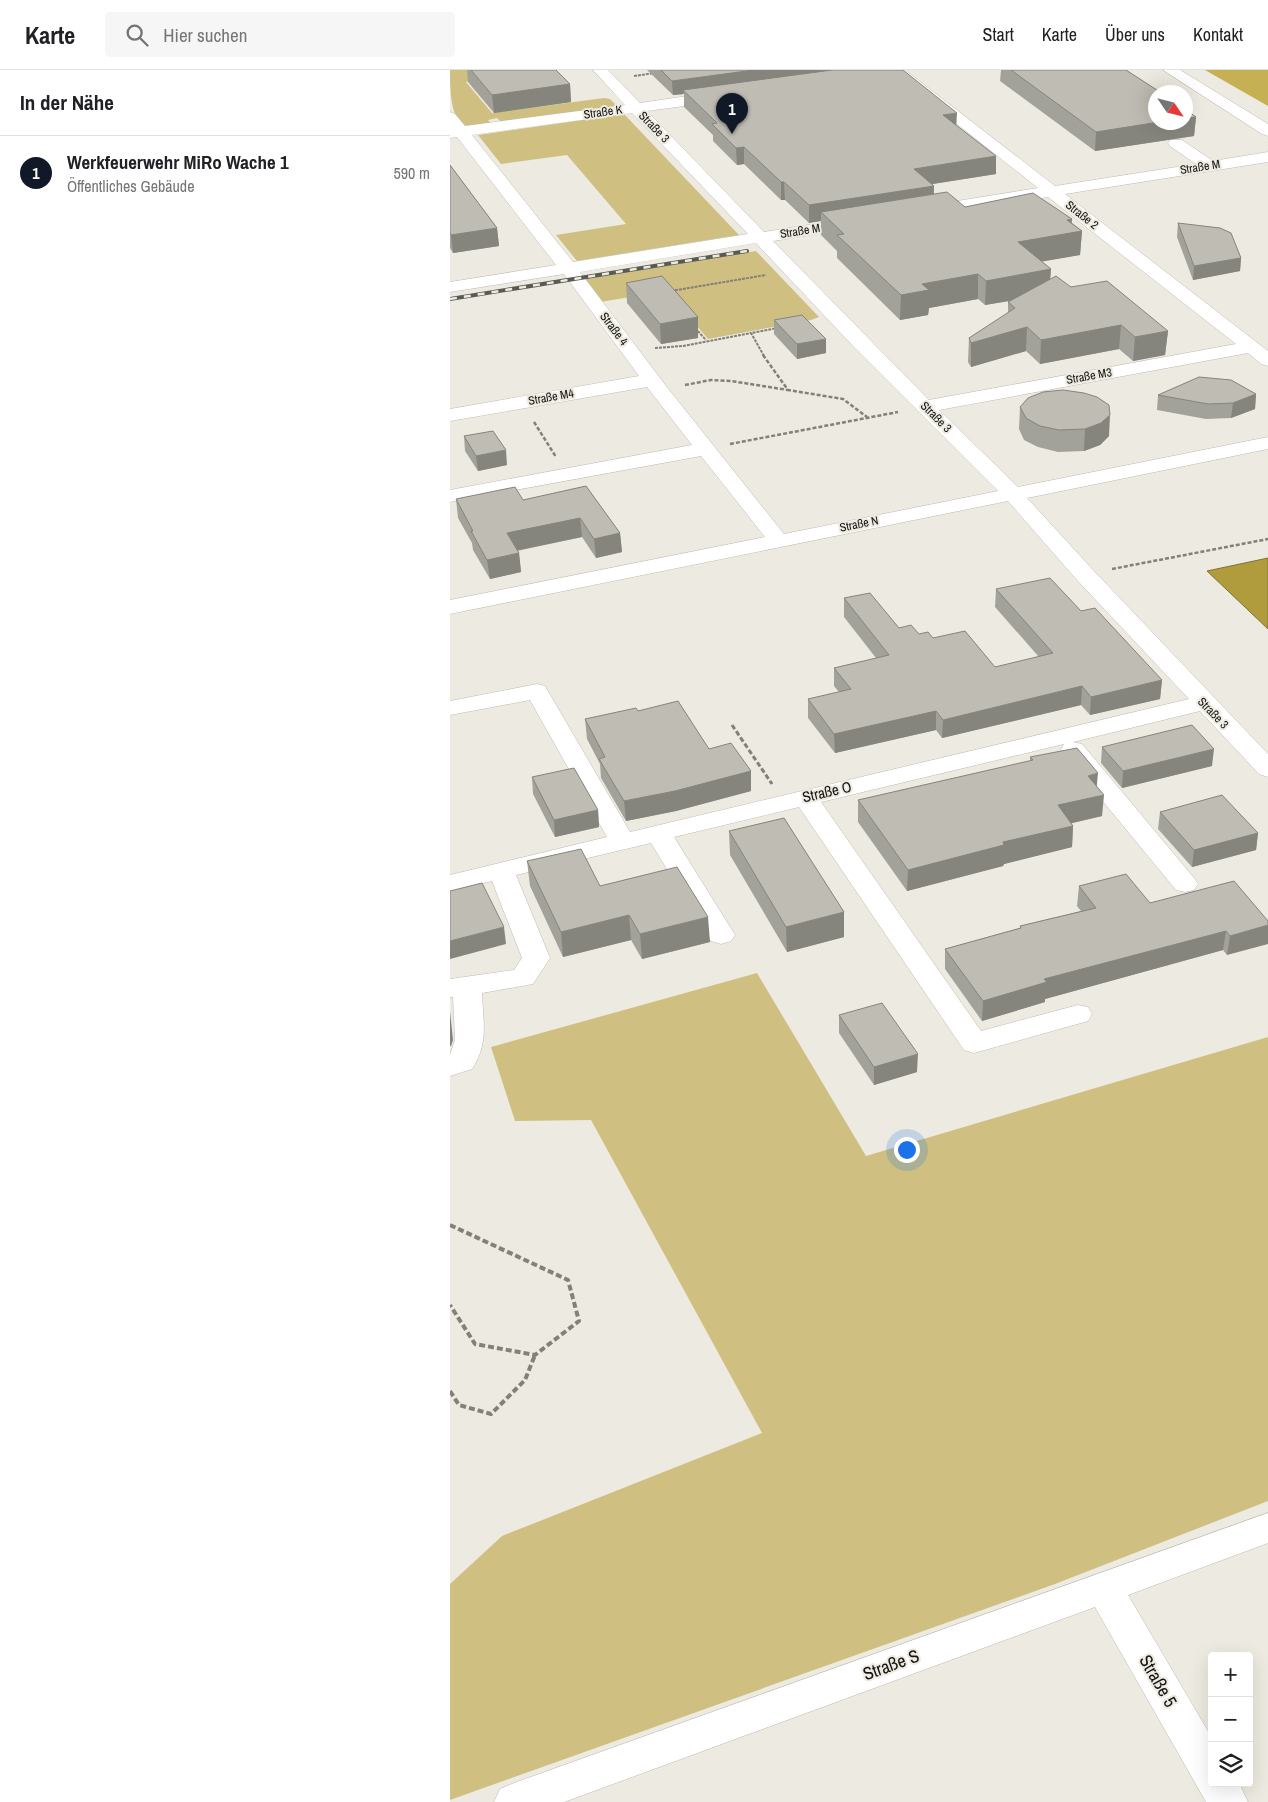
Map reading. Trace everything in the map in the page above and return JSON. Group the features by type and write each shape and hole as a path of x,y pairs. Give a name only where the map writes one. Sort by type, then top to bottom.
{"street":[{"path":"879,74 900,70"},
{"name":"Straße 2","path":"900,70 1051,191 1268,360"},
{"path":"1170,70 1268,131"},
{"name":"Straße 3","path":"604,75 791,271 1012,493 1204,704 1268,769"},
{"name":"Straße K","path":"454,127 734,94"},
{"name":"Straße 4","path":"454,127 568,268 655,385 778,540"},
{"path":"1176,143 1210,165"},
{"name":"Straße M","path":"915,213 1268,157"},
{"name":"Straße M","path":"455,286 876,219"},
{"path":"450,269 455,286"},
{"name":"Straße M3","path":"926,406 1252,346"},
{"name":"Straße M4","path":"450,415 522,402 655,385"},
{"name":"Straße N","path":"450,607 1268,443"},
{"path":"450,496 705,449"},
{"path":"450,708 537,691 623,842"},
{"name":"Straße O","path":"450,883 1204,704"},
{"path":"1063,736 1185,884"},
{"path":"794,800 974,1043 1078,1014"},
{"path":"658,833 721,935"},
{"path":"450,1066 462,1062 470,1040 459,987 523,978 536,958 501,871"},
{"name":"Straße S","path":"514,1802 1268,1528"},
{"name":"Straße 5","path":"1104,1588 1208,1767"},
{"path":"1219,1787 1228,1802"}],"path":[{"path":"604,75 662,72"},
{"path":"665,292 791,271"},
{"path":"695,327 706,341"},
{"path":"632,352 779,328"},
{"path":"751,333 769,366 788,390"},
{"path":"655,385 731,380 843,399 867,418"},
{"path":"522,402 568,474"},
{"path":"705,449 926,406"},
{"path":"1085,575 1268,539"},
{"path":"732,725 794,800"},
{"path":"450,1225 568,1280 579,1321 535,1355 525,1380 491,1414 459,1405 450,1391"},
{"path":"450,1305 475,1344 535,1355"}],"shaded area":[{"path":"450,70 538,71 466,82 492,113 604,98 610,99 616,105 598,110 593,109 501,122 497,118 488,120 491,123 467,126 461,123 454,111"},
{"path":"1205,70 1268,70 1268,106"},
{"path":"624,114 739,235 577,261 556,235 626,224 567,155 501,164 478,135"},
{"path":"756,251 819,317 708,339 667,291 600,302 583,279"},
{"path":"1268,558 1268,629 1207,571"},
{"path":"757,973 866,1156 1268,1037 1268,1501 1055,1584 450,1800 450,1584 502,1536 762,1433 591,1120 515,1121 491,1047"}],"building":[{"path":"471,70 556,70 570,84 492,95"},
{"path":"661,70 754,70 672,81"},
{"path":"832,70 903,70 957,113 943,115 996,156 914,169 934,186 809,205 744,147 736,148 712,124 717,123 683,90"},
{"path":"1011,70 1126,70 1149,85 1148,124 1096,132"},
{"path":"450,165 497,228 451,235"},
{"path":"947,192 965,207 1033,193 1072,219 1067,220 1082,231 1018,242 1051,269 986,281 978,274 922,284 929,290 901,295 837,235 844,234 821,212"},
{"path":"1178,223 1220,228 1231,233 1241,258 1194,266"},
{"path":"662,276 698,317 660,324 626,283"},
{"path":"1056,276 1071,287 1107,281 1168,331 1135,337 1121,325 1041,340 1027,327 971,343 969,338 1015,308 1008,302"},
{"path":"802,315 826,339 797,344 774,320"},
{"path":"1199,377 1231,380 1256,394 1233,403 1208,404 1158,395"},
{"path":"1063,390 1097,397 1109,405 1110,415 1101,423 1085,429 1059,430 1040,426 1026,418 1020,407 1028,398 1043,392"},
{"path":"493,431 506,450 476,456 464,436"},
{"path":"586,486 620,533 594,539 580,518 507,533 519,553 487,560 456,499 515,487 523,500"},
{"path":"1050,578 1081,611 1095,608 1162,680 1091,697 1082,686 943,720 936,711 834,734 808,699 851,689 834,668 889,655 844,598 870,593 899,628 911,625 919,634 928,632 933,638 965,631 995,667 1053,653 996,589"},
{"path":"678,701 709,749 731,743 751,771 675,791 624,801 599,759 605,757 585,719 636,708 638,711"},
{"path":"1192,725 1214,749 1123,771 1102,747"},
{"path":"1077,748 1098,773 1088,776 1104,795 1058,805 1073,826 1003,842 1004,845 908,870 858,800 1033,760 1030,757"},
{"path":"574,768 598,810 554,820 532,777"},
{"path":"1222,795 1258,833 1194,850 1160,812"},
{"path":"784,818 844,912 786,927 729,831"},
{"path":"581,849 600,886 677,867 708,917 640,934 629,915 561,932 527,861"},
{"path":"1126,874 1150,903 1234,881 1268,921 1268,925 1230,936 1226,931 1044,979 1047,982 983,1001 945,949 1021,928 1020,926 1096,908 1079,886"},
{"path":"482,883 504,927 450,941 450,891"},
{"path":"882,1003 918,1054 874,1067 839,1015"}],"railway":[{"path":"450,299 747,251"}],"place":[{"name":"Werkfeuerwehr MiRo Wache 1","path":"732,134"}]}
